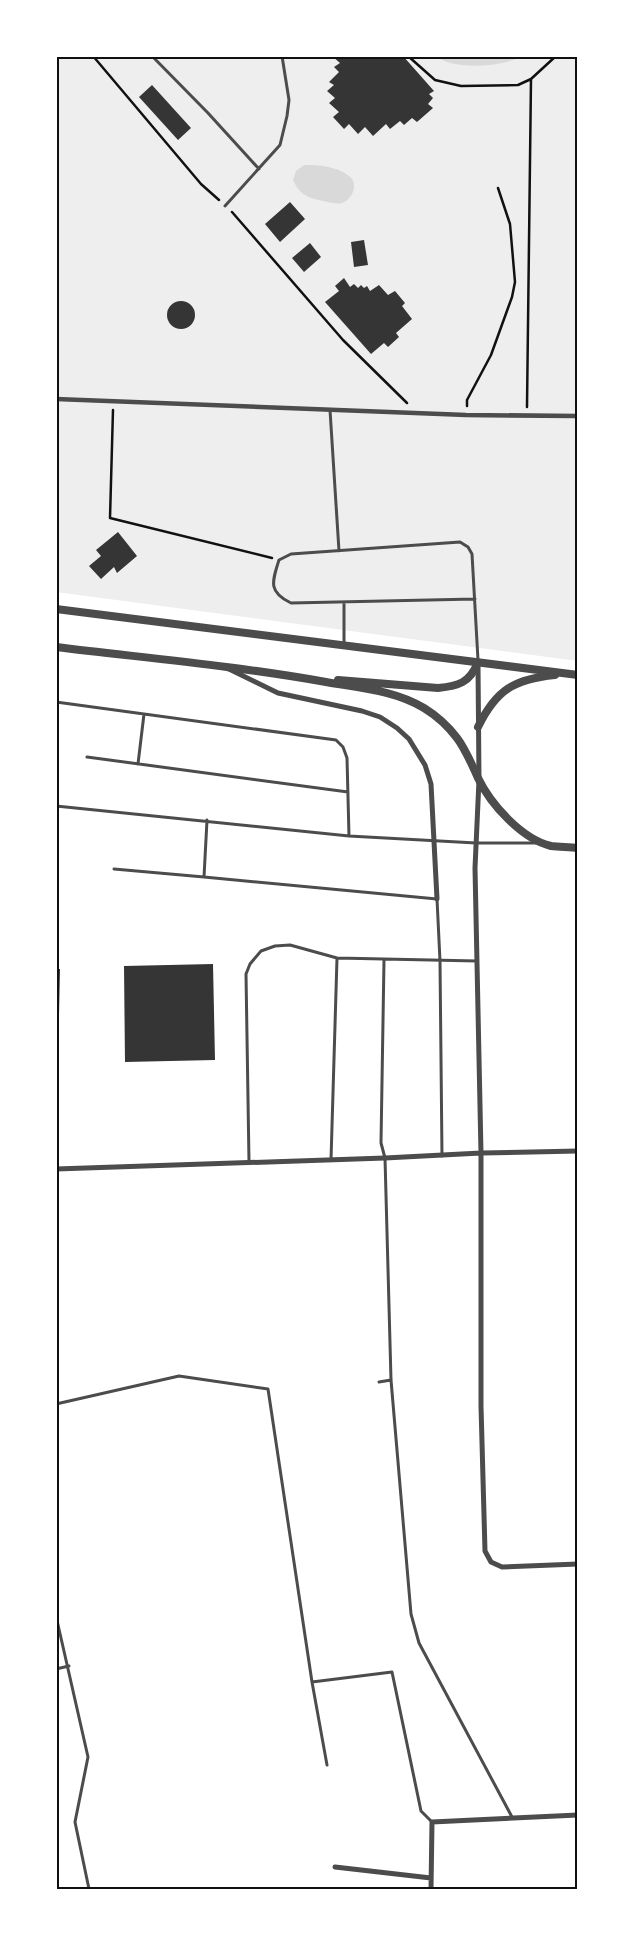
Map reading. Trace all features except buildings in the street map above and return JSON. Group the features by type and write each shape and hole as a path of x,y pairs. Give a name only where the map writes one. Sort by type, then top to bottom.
{"street":[{"path":"56,398 418,414 578,416"},
{"path":"56,609 574,674"},
{"path":"56,647 287,675 438,688 450,687 464,681 474,673 478,662"},
{"path":"478,662 479,780 476,843 481,1152 481,1406 484,1551 490,1562 502,1568 578,1564"},
{"path":"224,667 278,693 362,711 380,717 397,728 409,739 425,765 431,784 437,899"},
{"path":"478,727 492,702 508,688 528,680 574,674"},
{"path":"287,675 387,693 406,699 424,708 448,728 458,740 479,780 496,805 513,824 526,834 551,846 578,848"},
{"path":"56,1169 442,1156 481,1152 578,1151"},
{"path":"431,1889 432,1822 578,1815"},
{"path":"335,1867 431,1878"}],"lane":[{"path":"152,56 259,169"},
{"path":"225,206 280,145 288,116 289,100 282,56"},
{"path":"330,410 339,550"},
{"path":"475,599 291,603 274,592 274,575 279,560 291,554 460,542 468,547 472,554 475,599 478,662"},
{"path":"344,602 344,646"},
{"path":"56,702 336,740 343,747 347,758 349,836"},
{"path":"138,764 144,714"},
{"path":"87,757 348,792"},
{"path":"56,806 349,836 476,843 545,843"},
{"path":"204,877 207,820"},
{"path":"114,869 437,899 440,961 442,1156"},
{"path":"249,1163 246,974 250,964 261,951 275,946 290,945 337,958 440,961 477,960"},
{"path":"331,1160 337,958"},
{"path":"384,960 381,1143 385,1158 391,1380 411,1614 419,1643 512,1817"},
{"path":"56,1404 179,1376 268,1389 312,1682 327,1765"},
{"path":"379,1382 391,1380"},
{"path":"56,1616 69,1666 88,1757 75,1822 89,1889"},
{"path":"56,1669 69,1666"},
{"path":"312,1682 392,1672 421,1812 432,1822"}],"path":[{"path":"93,56 201,184 240,220 343,340 418,414"},
{"path":"408,56 435,80 461,86 518,85 531,78 556,56"},
{"path":"526,416 531,78"},
{"path":"466,415 467,400 490,355 512,297 515,282 510,224 498,188"},
{"path":"113,401 110,518 279,560"}],"shaded area":[{"path":"56,56 578,56 578,661 56,592"},
{"path":"434,56 522,56 502,63 478,66 454,64"},
{"path":"304,165 327,167 339,170 349,176 354,183 352,195 342,203 334,203 306,196 300,191 293,180 296,171"}]}
